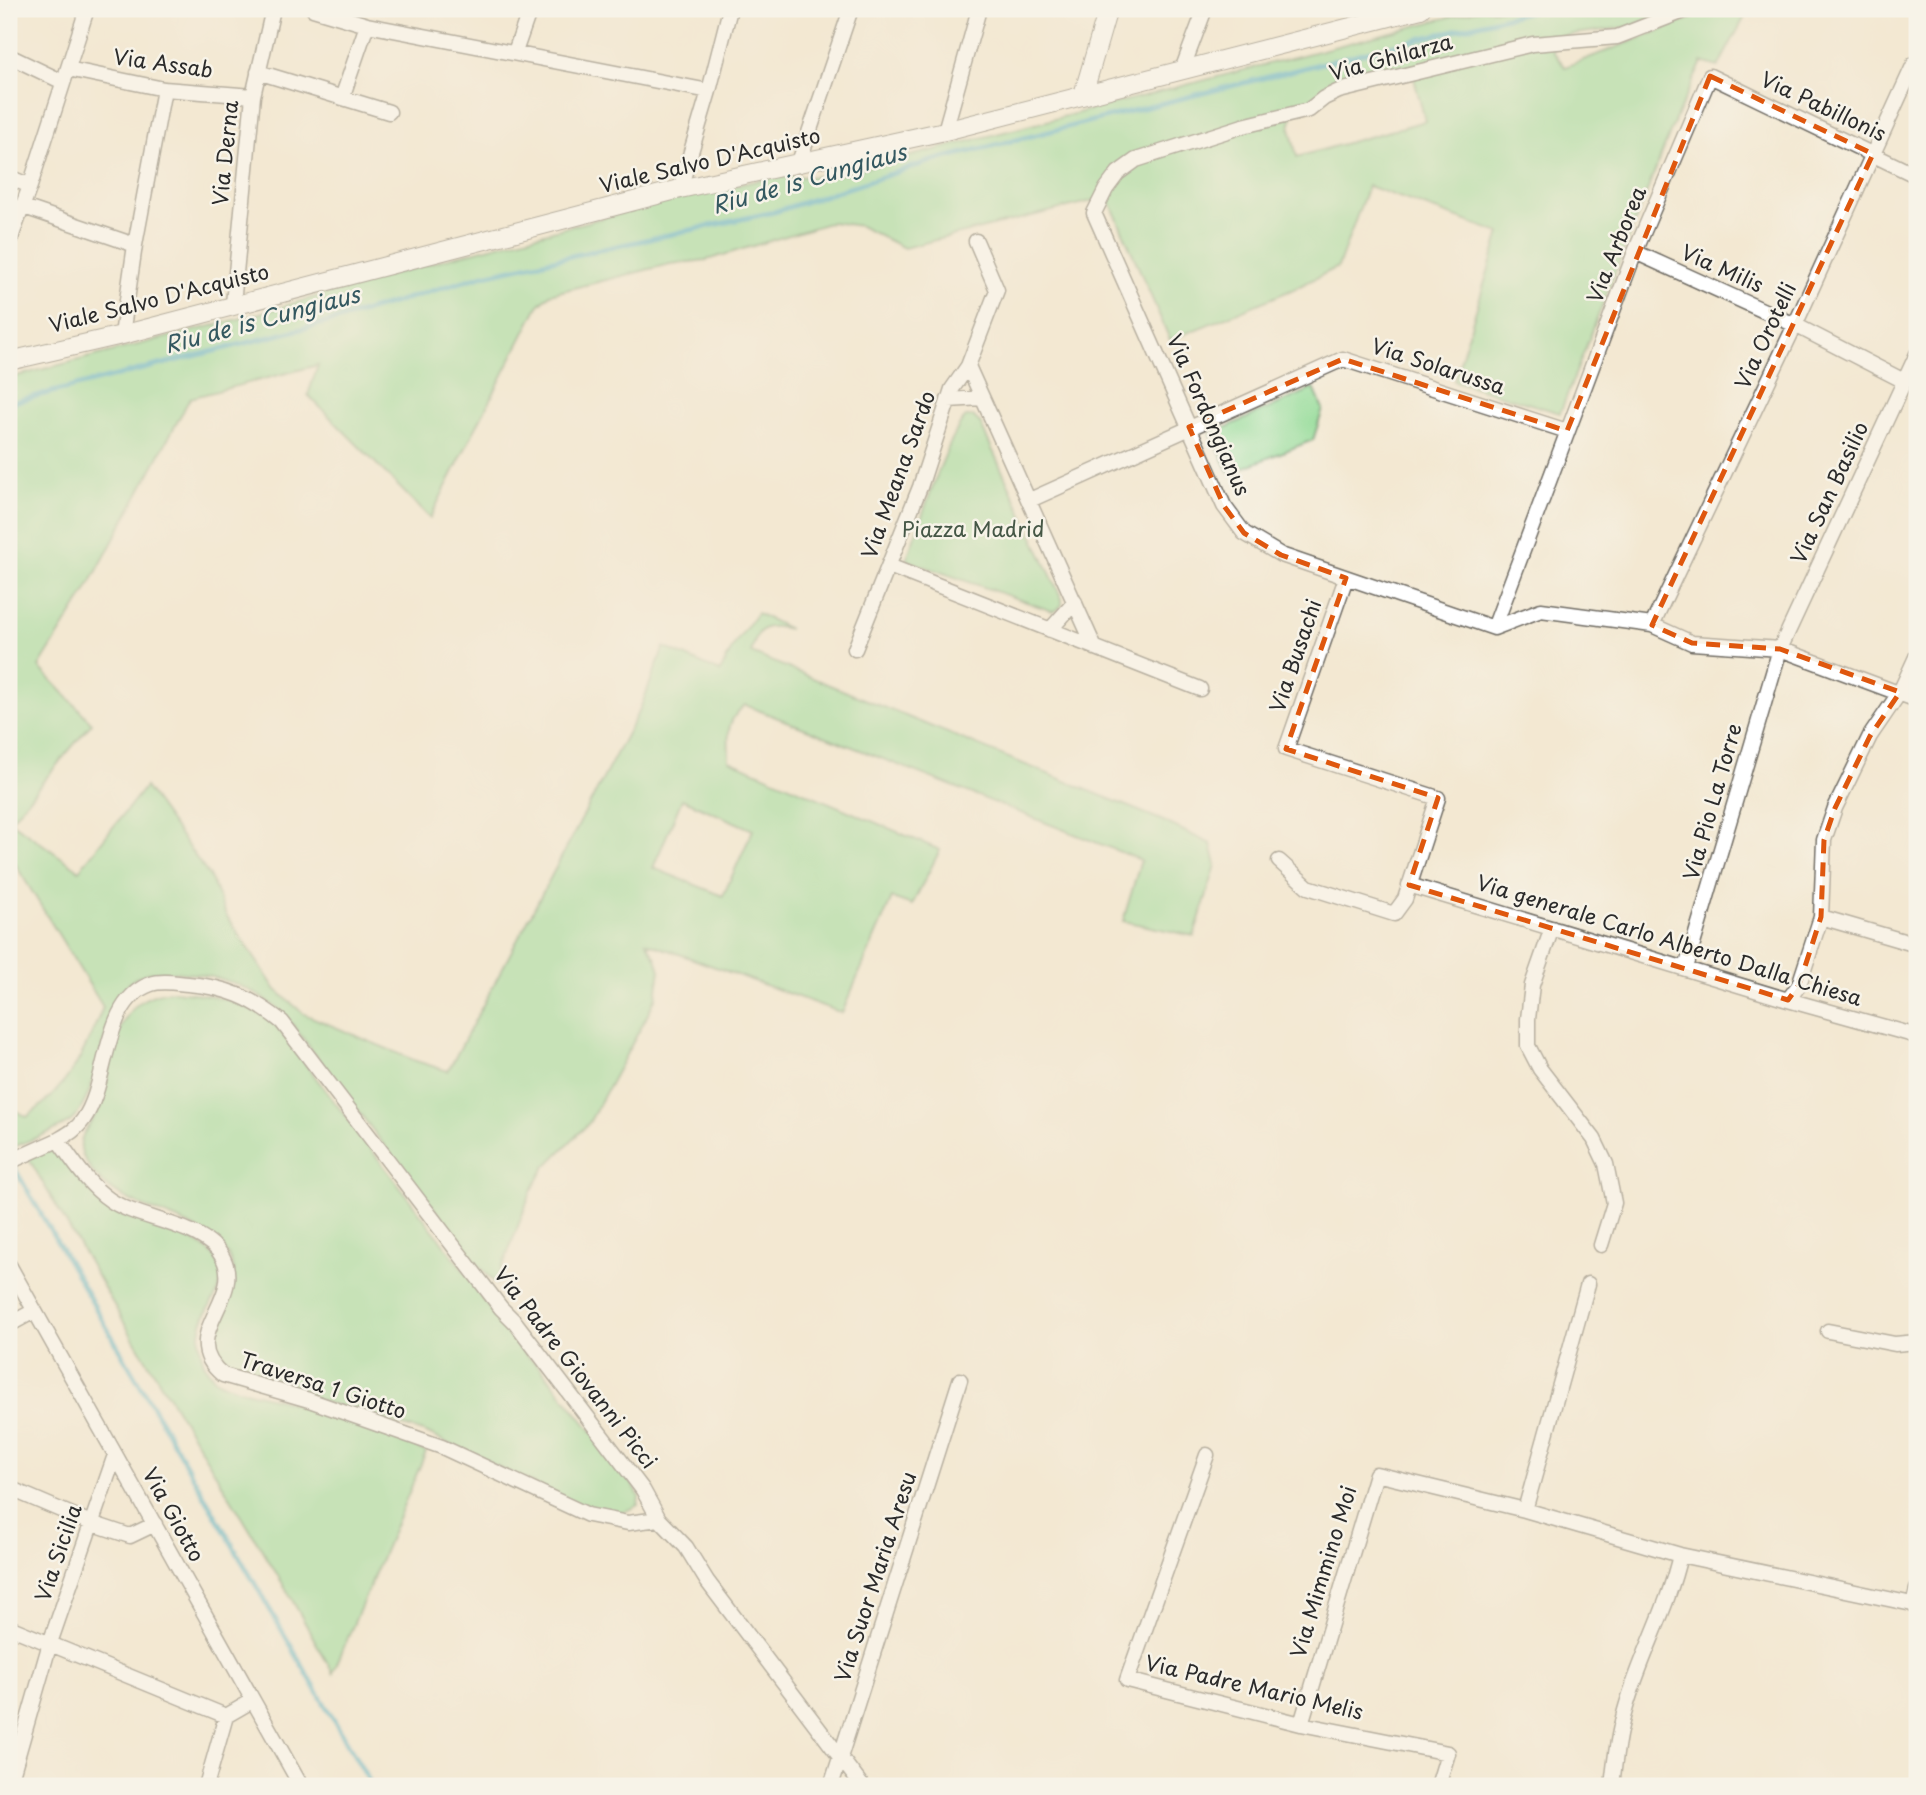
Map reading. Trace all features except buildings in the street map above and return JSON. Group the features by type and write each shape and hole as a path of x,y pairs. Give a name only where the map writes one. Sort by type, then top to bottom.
{"street":[{"path":"9,243 87,9"},
{"name":"Via Derna","path":"233,304 253,96 273,9"},
{"path":"313,9 367,25 709,91"},
{"path":"515,52 530,9"},
{"path":"680,189 730,9"},
{"path":"798,165 851,9"},
{"path":"945,131 979,9"},
{"path":"1083,95 1108,9"},
{"path":"1182,71 1205,9"},
{"name":"Viale Salvo D'Acquisto","path":"9,361 122,335 680,189 945,131 1182,71 1378,15 1421,9"},
{"name":"Via Ghilarza","path":"1094,213 1118,173 1136,160 1243,126 1309,110 1324,97 1339,91 1533,44 1617,37 1689,9"},
{"path":"342,98 367,25"},
{"name":"Via Assab","path":"9,56 66,75 163,89 253,96"},
{"name":"Via Orotelli","path":"1652,625 1795,325 1914,64"},
{"path":"258,72 389,112"},
{"name":"Via Pabillonis","path":"1710,76 1917,176"},
{"name":"Via Arborea","path":"1494,628 1635,253 1710,76"},
{"path":"122,335 163,89"},
{"path":"9,177 30,186"},
{"path":"21,206 135,245"},
{"name":"Via Fordongianus","path":"1094,213 1199,454 1224,506 1244,533 1281,555 1494,628"},
{"name":"Via Meana Sardo","path":"855,649 920,486 951,389 968,366 997,290 976,241"},
{"name":"Via Milis","path":"1635,253 1795,325 1905,381"},
{"name":"Via San Basilio","path":"1780,649 1917,354"},
{"name":"Via Solarussa","path":"1030,500 1343,359 1567,431"},
{"path":"968,366 1095,648"},
{"path":"948,400 982,398"},
{"path":"889,566 1200,689"},
{"name":"Via Busachi","path":"1346,578 1286,749 1438,798 1409,885"},
{"path":"1050,630 1075,602"},
{"path":"1494,628 1541,610 1652,625 1692,643 1780,649 1917,700"},
{"name":"Via Pio La Torre","path":"1686,968 1780,649"},
{"path":"1788,1000 1800,985 1821,918 1824,840 1835,808 1870,736 1900,692 1917,655"},
{"path":"1279,861 1308,887 1394,914 1405,899 1409,885"},
{"name":"Via generale Carlo Alberto Dalla Chiesa","path":"1409,885 1788,1000 1917,1036"},
{"path":"1821,918 1917,945"},
{"path":"1552,928 1532,985 1528,1046 1540,1069 1594,1139 1606,1164 1614,1203 1601,1245"},
{"name":"Via Padre Giovanni Picci","path":"58,1140 73,1131 84,1119 97,1094 110,1038 124,1004 139,989 153,983 195,984 237,993 260,1004 282,1022 501,1308 515,1322 643,1490 659,1519 686,1547 707,1581 862,1786"},
{"path":"9,1162 58,1140"},
{"name":"Traversa 1 Giotto","path":"58,1140 82,1172 111,1201 192,1233 212,1245 222,1256 228,1283 212,1317 205,1346 212,1366 223,1375 309,1400 442,1447 588,1515 628,1523 659,1519"},
{"name":"Via Giotto","path":"9,1265 301,1786"},
{"path":"1588,1284 1525,1510 1681,1555 1915,1605 1917,1589"},
{"path":"9,1320 14,1322 34,1311"},
{"path":"1828,1331 1895,1345 1917,1342"},
{"name":"Via Suor Maria Aresu","path":"831,1786 960,1380"},
{"name":"Via Sicilia","path":"9,1786 50,1643 115,1455"},
{"name":"Via Padre Mario Melis","path":"1207,1455 1127,1680 1301,1724 1448,1754 1438,1786"},
{"name":"Via Mimmino Moi","path":"1301,1724 1376,1474 1525,1510"},
{"path":"9,1488 130,1536 155,1524"},
{"path":"1612,1786 1617,1741 1627,1704 1675,1580 1681,1555"},
{"path":"9,1627 226,1716"},
{"path":"206,1786 226,1716 252,1701"}],"highlighted area":[{"path":"1710,76 1873,154 1652,625 1692,643 1780,649 1900,692 1870,736 1835,808 1824,840 1821,917 1799,985 1788,1000 1409,885 1438,798 1286,749 1346,578 1281,555 1244,533 1224,506 1189,427 1343,359 1567,431"}],"green space":[{"path":"1481,9 1674,9 1629,27 1558,36 1553,51 1565,67 1716,9 1749,9 1718,67 1702,62 1675,120 1560,413 1454,381 1500,233 1368,186 1338,267 1294,289 1170,340 1111,204 1096,200 904,248 860,226 832,222 707,260 670,264 550,294 538,306 430,518 308,395 318,365 190,398 85,593 39,667 92,723 10,821 79,870 145,787 210,877 226,915 276,990 304,1014 416,1061 448,1071 640,709 664,647 720,672 734,645 757,613 789,629 763,629 756,638 751,653 1161,820 1211,844 1216,865 1194,936 1123,921 1141,860 745,705 731,723 729,760 940,850 912,905 892,898 842,1013 646,942 660,970 656,997 589,1123 545,1167 531,1192 496,1284 464,1251 437,1211 285,1015 251,991 213,977 157,972 142,975 128,984 110,1020 83,1106 68,1123 9,1149 9,1100 14,1109 27,1117 55,1093 82,1055 103,1007 9,854 9,378 250,316 445,259 671,200 777,176 837,175","holes":["1411,66 1425,121 1297,157 1290,128 1295,103 1315,97 1338,85","682,799 753,830 723,896 653,868"]},
{"path":"1314,388 1323,409 1313,440 1230,473 1211,434"},
{"name":"Piazza Madrid","path":"966,417 974,417 980,423 1062,599 1062,605 1057,610 1052,611 906,560 951,441"},
{"path":"174,991 226,999 273,1022 524,1353 541,1368 627,1475 639,1496 638,1505 616,1513 580,1506 426,1433 243,1377 219,1361 213,1347 214,1336 228,1298 233,1271 227,1253 199,1231 112,1190 86,1162 81,1147 84,1132 101,1105 114,1046 125,1018 145,999"},
{"path":"44,1151 59,1155 92,1192 115,1211 192,1240 206,1248 216,1259 221,1272 221,1284 202,1323 200,1339 204,1363 218,1381 363,1425 426,1452 333,1673 286,1589 136,1343 29,1159"}],"waterway":[{"name":"Riu de is Cungiaus","path":"9,403 337,320 484,275 774,212 928,162 1539,9"},
{"path":"11,1162 372,1786"}]}
